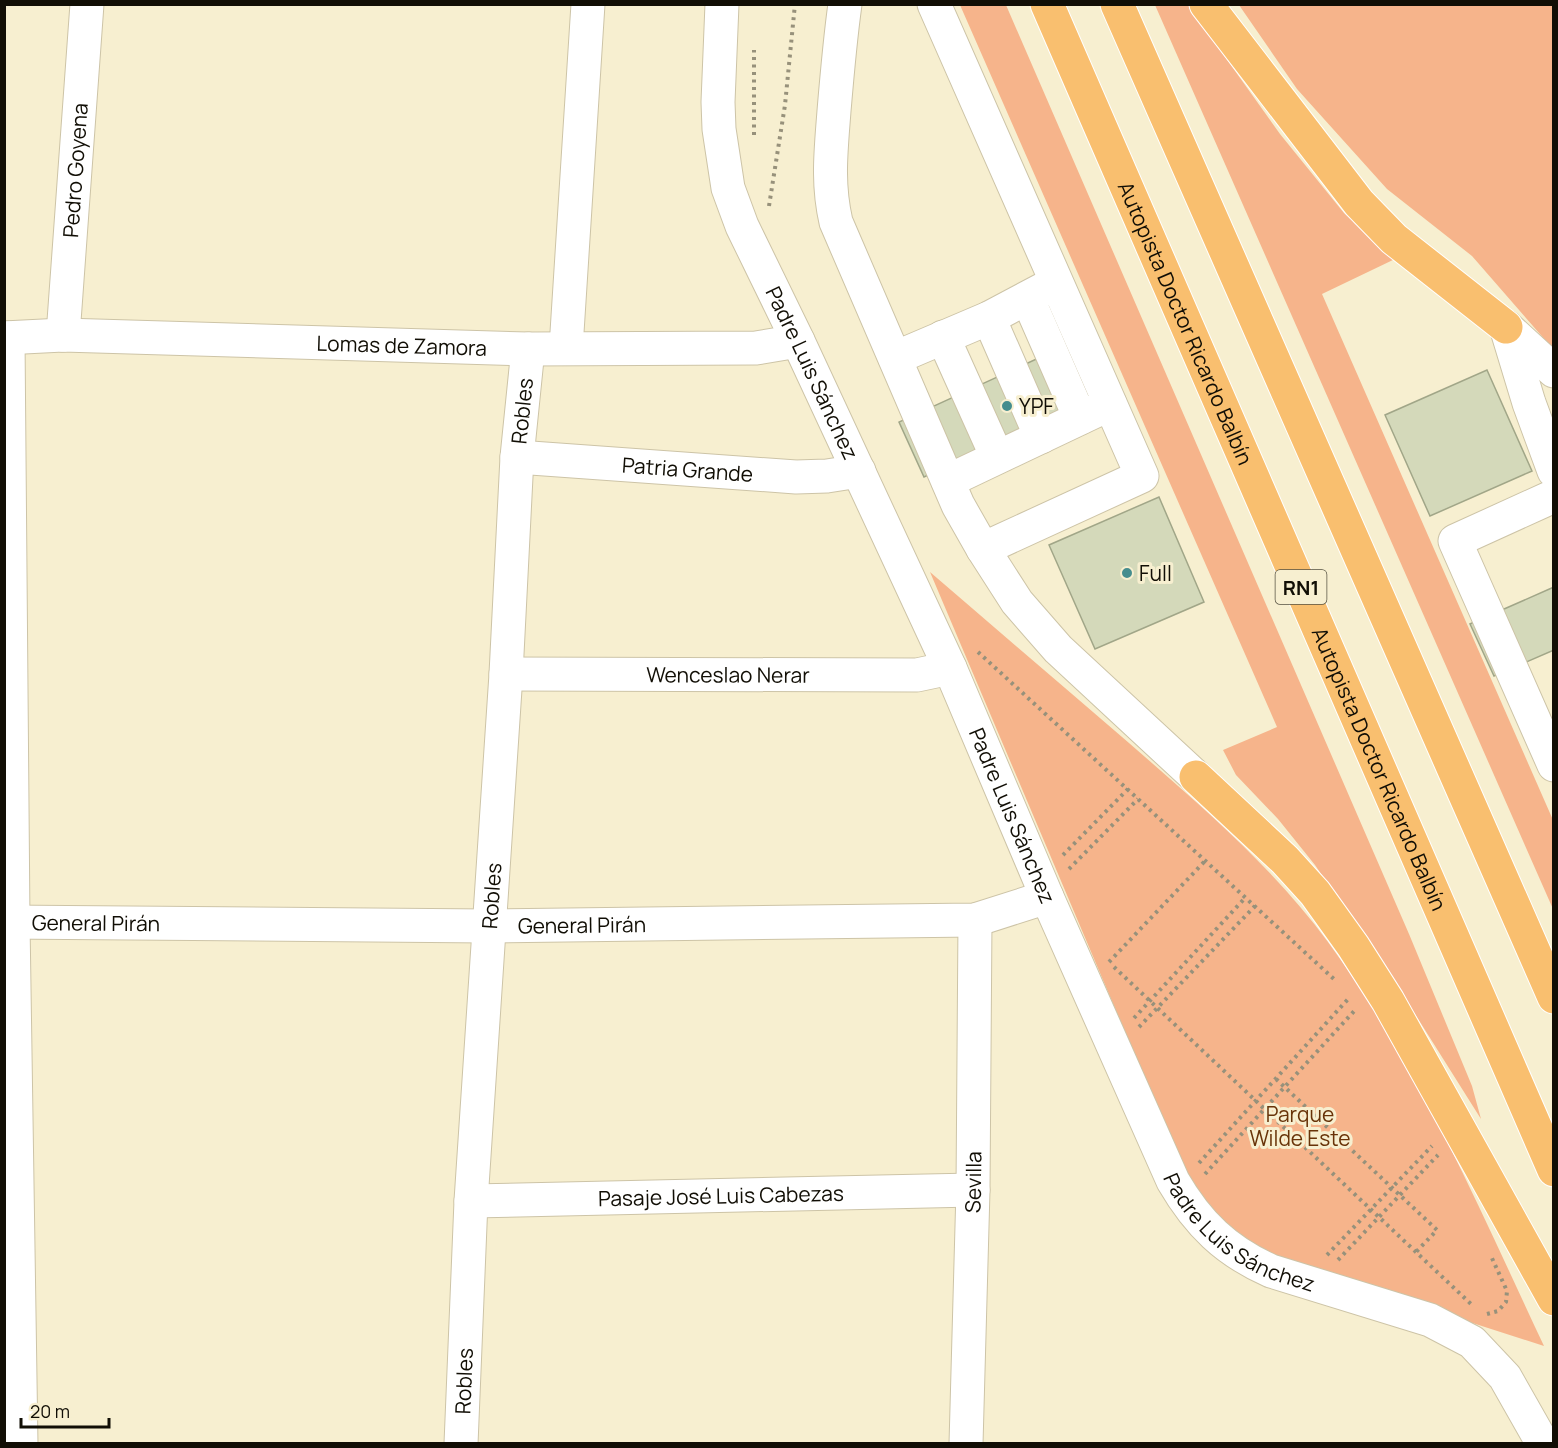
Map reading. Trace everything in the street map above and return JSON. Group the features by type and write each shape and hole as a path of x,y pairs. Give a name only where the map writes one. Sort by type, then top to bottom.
{"highway":[{"name":"Autopista Doctor Ricardo Balbín","path":"1047,4 1554,1170"},
{"path":"1118,4 1554,997"},
{"path":"1206,4 1359,203 1394,239 1506,327"},
{"path":"1196,777 1285,860 1315,893 1353,946 1388,1001 1554,1299"}],"street":[{"name":"Pedro Goyena","path":"63,335 87,4"},
{"path":"566,348 588,4"},
{"name":"Padre Luis Sánchez","path":"722,4 718,111 722,156 728,188 742,226 859,471 962,658 1047,897 1173,1181 1204,1226 1251,1262 1271,1271 1430,1320 1472,1342 1505,1377 1539,1442"},
{"path":"845,4 838,54 830,164 831,198 836,222 958,505 1017,602 1058,649 1196,777"},
{"path":"934,4 1029,218 1042,291 1080,418"},
{"path":"895,358 989,318 1042,291"},
{"path":"983,549 1142,476 1110,404 1042,291"},
{"path":"989,318 1041,437"},
{"path":"1506,327 1554,371"},
{"path":"1506,327 1529,403 1554,471"},
{"name":"Lomas de Zamora","path":"6,338 63,335 528,349 756,348 798,341"},
{"path":"943,337 997,457"},
{"path":"6,338 9,922 21,1443"},
{"name":"Robles","path":"461,1443 471,1201 506,674 517,457 528,349"},
{"path":"948,481 1110,404"},
{"name":"Patria Grande","path":"517,457 796,477 827,476 859,471"},
{"path":"1551,754 1455,541 1554,496"},
{"name":"Wenceslao Nerar","path":"506,674 917,675 962,658"},
{"name":"General Pirán","path":"9,922 488,926 975,920 1047,897"},
{"name":"Sevilla","path":"966,1443 973,1190 975,920"},
{"name":"Pasaje José Luis Cabezas","path":"471,1201 973,1190"}],"path":[{"path":"764,203 768,213 784,105 795,4"},
{"path":"754,40 754,140"},
{"path":"962,658 1128,789 1343,987"},
{"path":"1062,857 1128,789"},
{"path":"1057,846 1068,870 1138,799"},
{"path":"1109,962 1205,861"},
{"path":"1134,1018 1246,897"},
{"path":"1130,1009 1138,1029 1255,906"},
{"path":"1104,952 1117,980"},
{"path":"1109,962 1472,1304"},
{"path":"1198,1163 1352,995 1356,999"},
{"path":"1204,1175 1361,1004"},
{"path":"1276,1078 1437,1230 1416,1252"},
{"path":"1326,1256 1438,1140"},
{"path":"1331,1268 1443,1150"},
{"path":"1194,1153 1209,1184"},
{"path":"1480,1312 1488,1315 1498,1311 1506,1302 1507,1291 1488,1249"}],"green space":[{"path":"960,5 1006,5 1409,934 1472,1086 1481,1119 1403,995 1315,865 1278,819 1236,775 1223,750 1277,727"},
{"path":"1155,5 1188,5 1280,134 1344,213 1395,259 1322,294 1553,820 1553,909"},
{"path":"1239,5 1553,5 1553,349 1472,256 1387,189 1297,89"},
{"name":"Parque Wilde Este","path":"930,572 1208,813 1259,862 1306,914 1361,989 1419,1088 1471,1190 1544,1346 1287,1268 1220,1224 1197,1192 1167,1131"}],"building":[{"name":"YPF","path":"1089,335 1114,390 924,477 899,422"},
{"path":"1487,370 1532,471 1430,516 1385,415"},
{"name":"Full","path":"1159,497 1204,602 1095,649 1049,545"},
{"path":"1554,587 1554,650 1494,676 1470,624"}],"place":[{"name":"YPF","path":"1007,406"},
{"name":"Full","path":"1127,573"}]}
